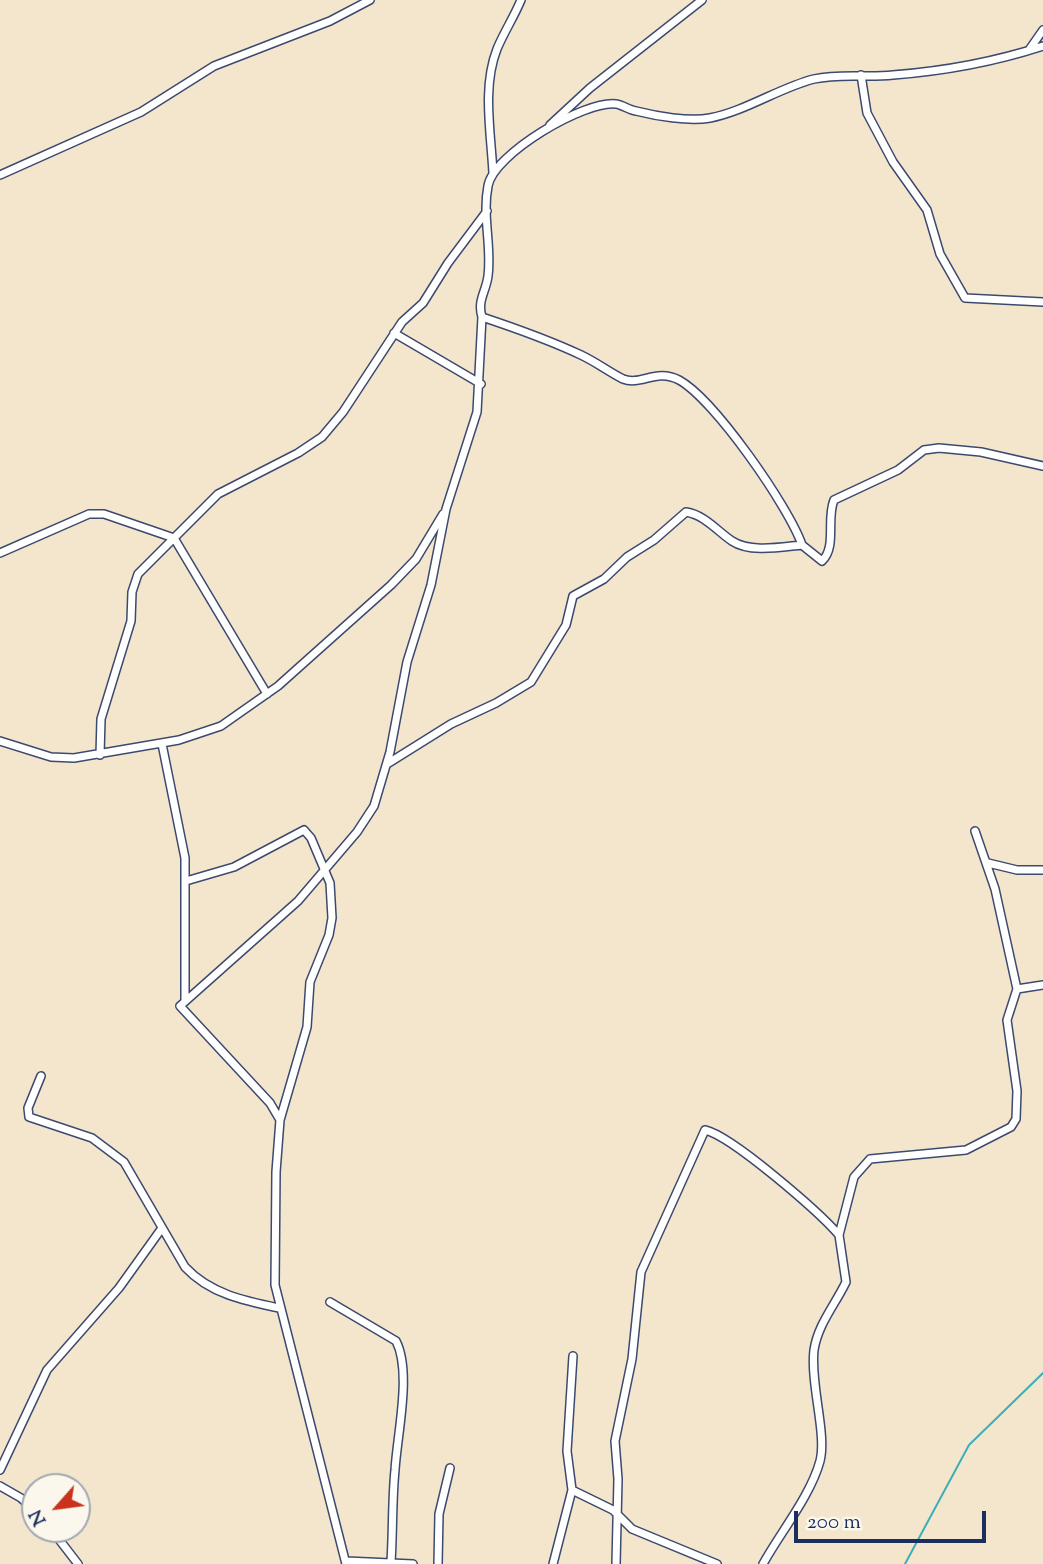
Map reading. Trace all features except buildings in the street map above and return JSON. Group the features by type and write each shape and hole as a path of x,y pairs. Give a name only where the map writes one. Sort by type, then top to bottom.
{"street":[{"path":"0,175 141,112 208,68 330,21 370,0"},
{"path":"280,1120 270,1103 180,1006 289,909 325,871 372,811 387,764 407,662 430,585 446,509 472,432 481,384 482,317 478,305 488,277 487,188 493,173 489,96 491,71 497,49 521,0"},
{"path":"493,173 590,88 702,0"},
{"path":"1029,50 1043,30"},
{"path":"547,128 583,110 616,104 636,111 707,118 752,104 811,80 844,74 893,75 961,64 978,65 1043,46"},
{"path":"861,75 867,113 893,162 927,210 940,254 965,298 1043,302"},
{"path":"100,755 101,719 131,621 132,592 138,574 218,494 298,453 322,437 343,412 394,333 423,303 487,211"},
{"path":"482,317 562,346 624,379 662,374 688,386 710,408 778,499 793,522 802,545 817,561 823,561 828,552 834,500 898,470 924,450 939,448 981,452 1043,466"},
{"path":"394,333 481,384"},
{"path":"0,741 57,758 100,755 163,744 221,726 267,694 408,568 446,509"},
{"path":"387,764 451,724 524,688 537,673 566,625 573,596 604,579 627,557 664,533 684,513 696,515 740,544 763,548 802,545"},
{"path":"0,553 89,514 104,514 174,538 267,694"},
{"path":"163,744 176,803 186,881 185,1001"},
{"path":"186,881 234,867 304,830 311,838 331,887 331,927 310,982 307,1027 280,1120 275,1285 346,1562 413,1564"},
{"path":"763,1564 812,1481 821,1458 813,1359 821,1327 846,1283 839,1235 854,1177 870,1159 967,1150 1014,1124 1017,1091 1007,1020 1017,989 988,863 975,831"},
{"path":"988,863 1017,870 1043,870"},
{"path":"1017,989 1043,985"},
{"path":"41,1076 28,1108 29,1117 92,1138 124,1162 185,1268 196,1279 239,1300 279,1308"},
{"path":"616,1564 615,1441 632,1359 641,1272 705,1130 733,1144 824,1218 839,1235"},
{"path":"0,1470 47,1370 119,1288 162,1228"},
{"path":"330,1302 397,1341 402,1352 402,1412 395,1466 391,1562"},
{"path":"553,1564 572,1490 567,1451 573,1356"},
{"path":"438,1564 439,1514 450,1468"},
{"path":"0,1486 21,1498"},
{"path":"572,1490 613,1510 632,1529 716,1564"},
{"path":"62,1543 78,1564"}],"waterway":[{"path":"905,1564 969,1445 1043,1373"}]}
